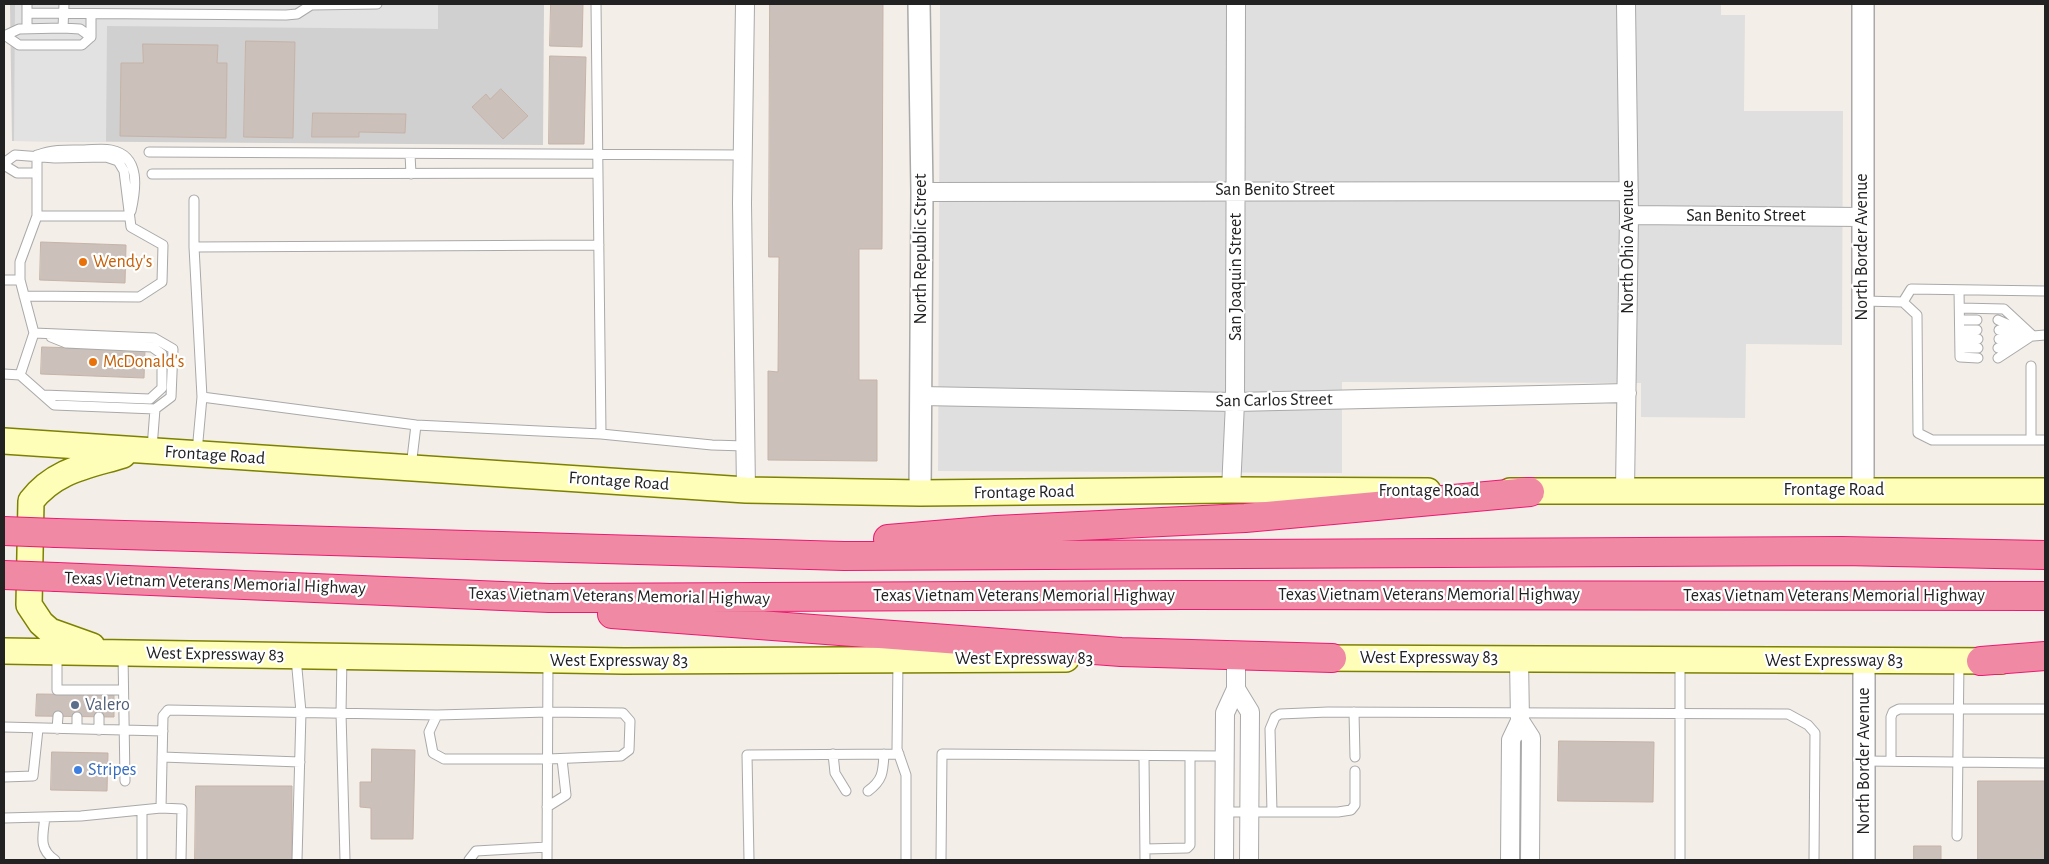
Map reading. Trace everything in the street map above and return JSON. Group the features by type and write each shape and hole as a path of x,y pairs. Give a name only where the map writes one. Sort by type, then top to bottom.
{"highway":[{"path":"738,553 996,530 1246,518 1530,492"},
{"path":"4,531 854,556 1842,550 2045,555"},
{"name":"Texas Vietnam Veterans Memorial Highway","path":"4,575 549,598 1174,595 2045,596"},
{"path":"202,582 1111,651 1332,658"},
{"path":"1970,661 2045,656"}],"main road":[{"name":"Frontage Road","path":"4,441 746,490 920,494 1231,490 1530,492 1625,490 2045,491"},
{"path":"117,653 50,631 41,624 29,605 31,501 40,490 60,474 146,450"},
{"name":"West Expressway 83","path":"4,651 548,660 1332,658 2045,662"}],"street":[{"path":"745,4 743,155 746,490"},
{"name":"North Republic Street","path":"919,4 922,192 920,494"},
{"name":"San Joaquin Street","path":"1231,490 1235,402 1236,4"},
{"name":"North Ohio Avenue","path":"1625,490 1630,215 1626,4"},
{"name":"North Border Avenue","path":"1863,4 1863,490"},
{"name":"San Benito Street","path":"922,192 1237,190 1629,191"},
{"name":"San Benito Street","path":"1630,215 1862,216"},
{"name":"San Carlos Street","path":"921,396 1235,402 1627,393"},
{"path":"1224,860 1225,713 1236,689 1236,658"},
{"path":"1510,860 1511,740 1520,717 1519,659"},
{"name":"North Border Avenue","path":"1864,662 1864,860"},
{"path":"1236,689 1250,712 1249,860"},
{"path":"1520,717 1531,738 1530,860"}],"lane":[{"path":"63,28 64,4"},
{"path":"34,45 27,8 64,14 286,15 311,5 377,4"},
{"path":"596,4 601,434"},
{"path":"91,14 91,37"},
{"path":"5,36 19,29 63,28 80,29 91,37"},
{"path":"5,36 19,45 82,44 91,37"},
{"path":"24,296 139,297 162,282 163,245 131,227 130,216 135,192 134,170 124,156 111,150 49,150 37,155 15,155 4,164 17,173 37,173"},
{"path":"149,152 743,155"},
{"path":"410,154 411,174"},
{"path":"20,375 38,334 20,280 20,262 37,216 37,155"},
{"path":"152,174 598,173"},
{"path":"194,200 194,247 202,397 196,454"},
{"path":"37,216 130,216"},
{"path":"194,247 599,245"},
{"path":"4,280 20,280"},
{"path":"1903,302 1911,289 2045,291"},
{"path":"1959,290 1960,357 1978,358"},
{"path":"1862,301 1903,302 1917,315 1918,433 1932,440 2045,440"},
{"path":"1960,308 2004,309 2032,335"},
{"path":"1960,320 1977,320"},
{"path":"1998,320 2032,335"},
{"path":"38,334 66,343 152,347 162,354 162,388 150,399 43,395"},
{"path":"38,334 154,338 173,348 171,396 155,409 146,450"},
{"path":"2032,335 1999,339 2045,335"},
{"path":"1998,358 2032,335"},
{"path":"1960,339 1978,339 1960,339"},
{"path":"2030,440 2031,366"},
{"path":"4,374 20,375 54,405 155,409"},
{"path":"202,397 416,426 601,434 712,445 746,446"},
{"path":"411,467 416,426"},
{"path":"57,652 58,692 123,690"},
{"path":"117,653 123,690 124,781"},
{"path":"296,656 301,712 297,860"},
{"path":"342,656 341,713 345,860"},
{"path":"547,860 548,660"},
{"path":"898,660 899,754 906,775 906,860"},
{"path":"1680,661 1680,860"},
{"path":"1957,836 1959,709 1970,661"},
{"path":"1891,761 1891,716 1894,712 1906,709 2045,709"},
{"path":"161,808 163,716 168,710 437,715 548,712 623,713 630,722 629,750 621,756 562,759 444,759 433,753 429,732 437,715"},
{"path":"1354,712 1355,757"},
{"path":"1272,812 1270,729 1275,718 1280,714 1354,712 1520,717 1788,714 1808,726 1815,733 1814,858"},
{"path":"58,716 58,729"},
{"path":"77,716 77,729"},
{"path":"99,717 99,730"},
{"path":"4,727 163,731"},
{"path":"4,777 34,776 38,728"},
{"path":"833,754 835,773 846,791"},
{"path":"868,791 878,784 883,777 884,754"},
{"path":"749,860 747,756 899,754"},
{"path":"941,860 942,754 1225,756"},
{"path":"1144,756 1145,860"},
{"path":"1145,849 1187,848 1190,845 1190,756"},
{"path":"162,758 300,762"},
{"path":"547,807 566,795 562,759"},
{"path":"1864,762 2045,762"},
{"path":"1224,812 1338,812 1351,810 1355,805 1355,771"},
{"path":"4,818 45,817 161,808 182,809 181,860"},
{"path":"142,810 142,860"},
{"path":"45,817 41,844 48,856 55,860"},
{"path":"469,860 476,851 547,848"}],"shaded area":[{"path":"10,4 544,4 543,145 12,141"},
{"path":"15,4 438,4 438,29 107,26 106,142 14,141"},
{"path":"940,4 1721,4 1721,15 1745,15 1744,111 1843,111 1842,345 1746,344 1745,418 1641,417 1641,383 1342,382 1342,473 938,471"}],"building":[{"path":"551,4 583,4 582,47 550,46"},
{"path":"770,4 883,4 882,249 859,249 859,380 877,380 877,461 768,460 768,371 778,372 779,257 769,257"},
{"path":"246,41 295,42 293,138 244,137"},
{"path":"143,44 218,45 217,63 227,63 226,138 120,136 121,63 143,63"},
{"path":"550,56 586,57 584,144 549,144"},
{"path":"501,89 528,116 503,139 472,107 486,94 490,99"},
{"path":"313,113 406,114 405,133 359,132 359,137 312,137"},
{"name":"Wendy's","path":"41,242 126,245 125,283 40,280"},
{"name":"McDonald's","path":"42,347 145,350 144,378 41,374"},
{"name":"Valero","path":"37,694 114,695 114,717 36,716"},
{"path":"1559,741 1654,742 1653,802 1558,801"},
{"path":"372,749 415,750 413,839 371,839 371,808 360,807 360,782 371,782"},
{"path":"52,752 108,753 107,791 51,790"},
{"path":"1978,781 2045,781 2045,860 1978,860"},
{"path":"196,786 292,786 292,860 195,860"},
{"path":"1914,846 1941,846 1941,860 1914,860"}],"place":[{"name":"Wendy's","path":"83,262"},
{"name":"McDonald's","path":"93,362"},
{"name":"Valero","path":"75,705"},
{"name":"Stripes","path":"78,770"}]}
